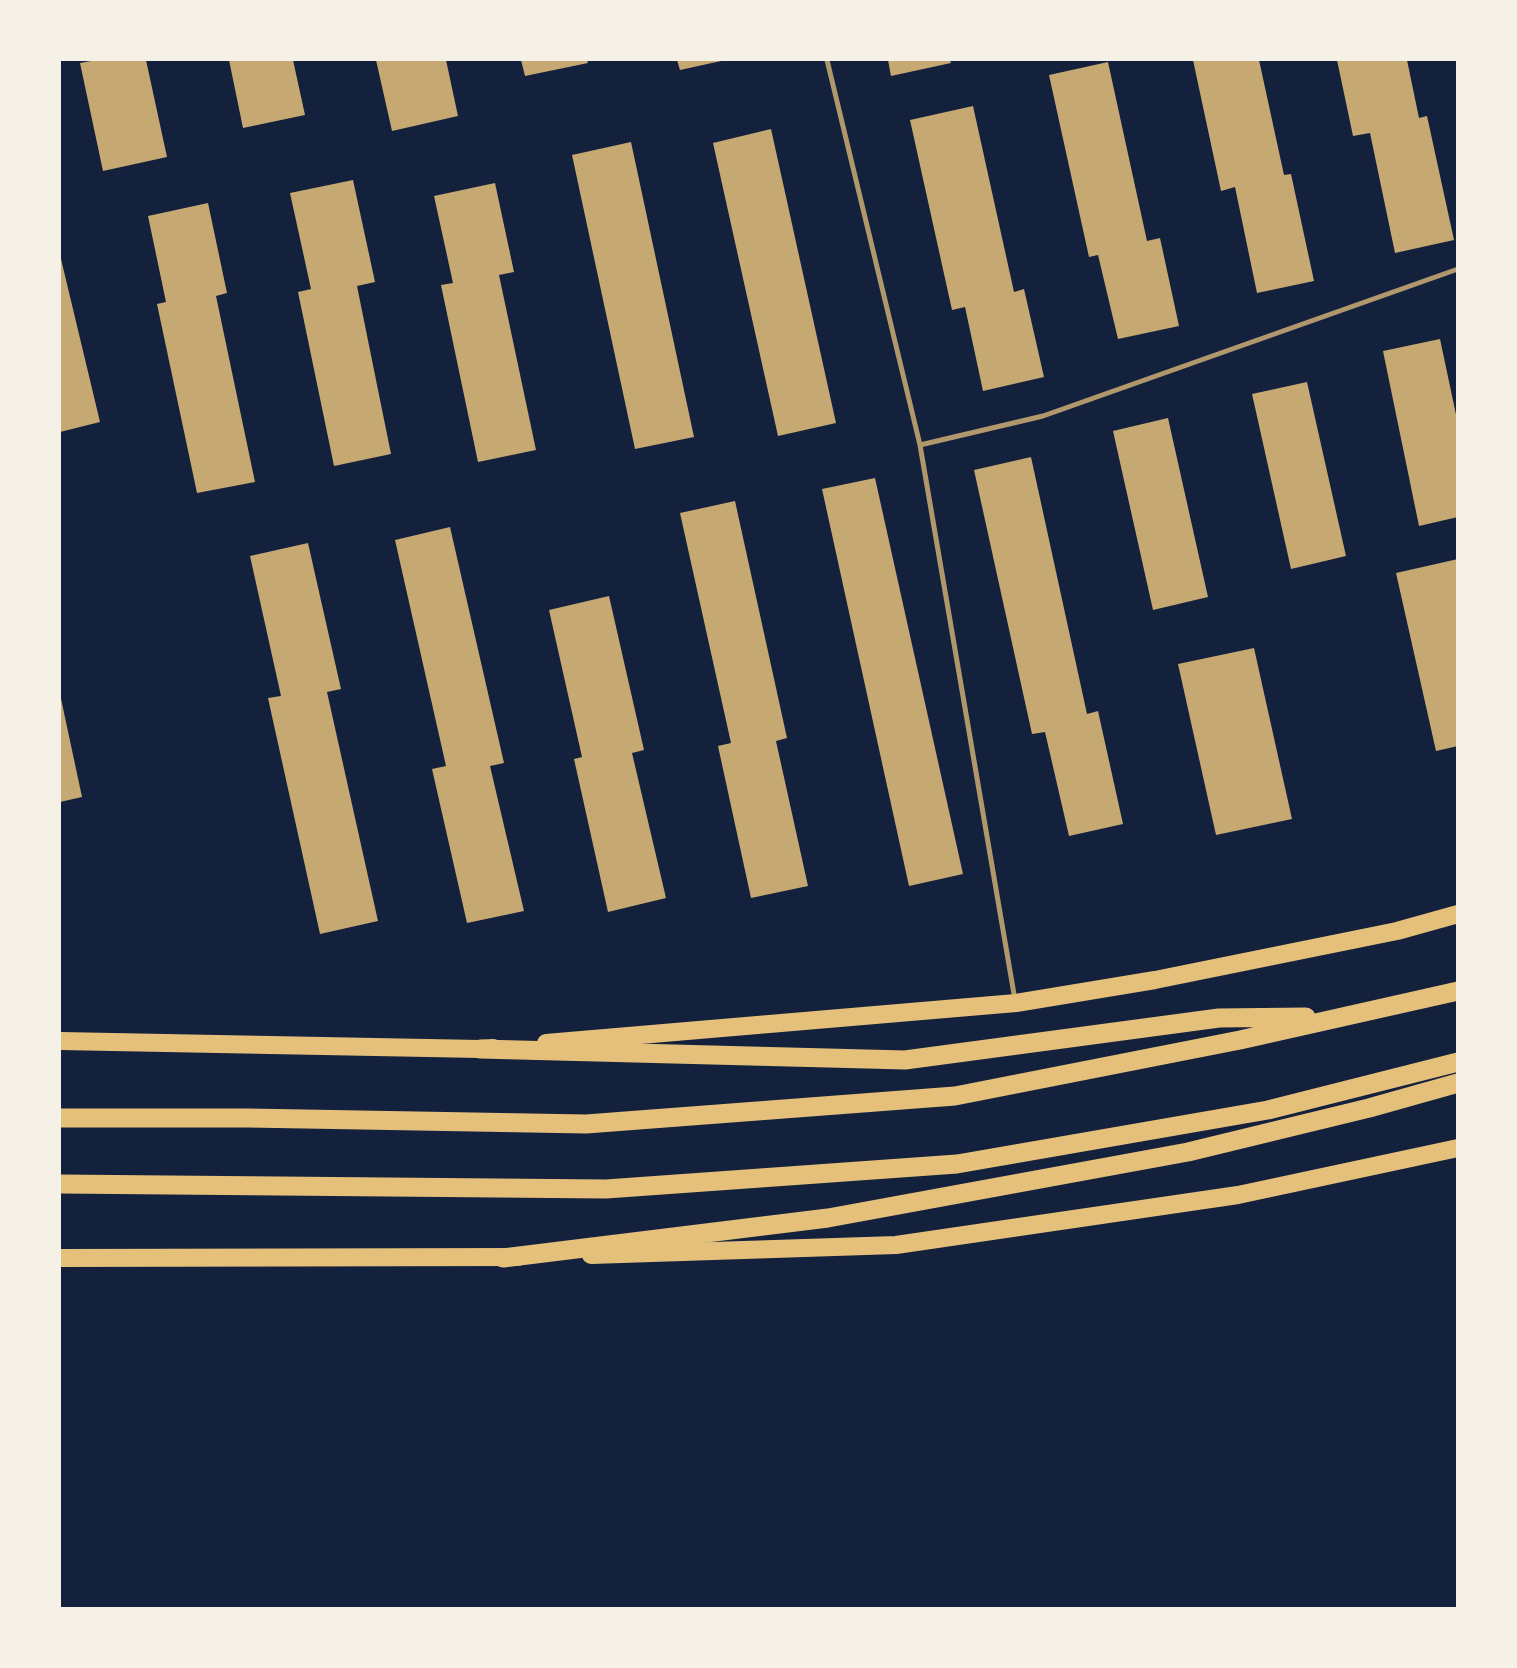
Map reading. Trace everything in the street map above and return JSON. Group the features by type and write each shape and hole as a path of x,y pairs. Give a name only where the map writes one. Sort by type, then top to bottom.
{"highway":[{"path":"60,1118 248,1118 586,1124 955,1096 1240,1040 1458,991"},
{"path":"480,1049 905,1060 1219,1018 1345,1017"},
{"path":"60,1184 606,1189 957,1164 1268,1110 1458,1062"},
{"path":"503,1258 841,1216 1188,1152 1369,1108 1458,1083"}],"main road":[{"path":"60,1041 480,1049 1016,1003 1222,967 1397,931 1458,914"},
{"path":"60,1258 503,1258 896,1245 1238,1195 1458,1148"}],"lane":[{"path":"827,60 920,445 1016,1003"},
{"path":"920,445 1042,416 1458,269"}],"building":[{"path":"90,60 146,60 167,157 103,171 80,63"},
{"path":"229,60 293,60 305,115 243,128"},
{"path":"376,60 446,60 458,116 392,131"},
{"path":"521,60 587,60 588,63 525,76"},
{"path":"677,60 721,60 721,61 680,70"},
{"path":"888,60 950,60 951,63 891,76"},
{"path":"1193,60 1259,60 1284,175 1291,174 1314,281 1257,293 1235,187 1221,191"},
{"path":"1337,60 1407,60 1419,118 1427,116 1454,240 1395,253 1370,133 1353,136"},
{"path":"1108,62 1147,241 1160,238 1179,326 1118,339 1098,255 1089,257 1049,75"},
{"path":"973,106 1014,292 1024,289 1044,377 983,391 965,307 952,310 910,120"},
{"path":"771,129 836,423 778,436 713,143"},
{"path":"631,142 694,437 635,449 572,155"},
{"path":"353,180 375,282 357,286 391,454 334,466 298,292 311,289 290,193"},
{"path":"495,183 514,272 499,275 536,450 478,462 441,285 453,283 434,196"},
{"path":"208,203 227,293 216,296 255,482 197,493 157,304 166,302 148,216"},
{"path":"60,259 100,422 60,432"},
{"path":"1440,339 1458,424 1458,517 1419,526 1383,351"},
{"path":"1307,382 1346,556 1291,569 1252,394"},
{"path":"1168,418 1208,597 1153,610 1113,431"},
{"path":"1031,457 1087,714 1098,711 1123,824 1069,836 1045,732 1032,734 974,470"},
{"path":"875,478 963,874 909,886 822,489"},
{"path":"735,501 787,738 776,741 808,886 751,898 718,746 731,743 680,513"},
{"path":"450,527 504,763 490,766 524,911 467,923 432,769 446,766 395,540"},
{"path":"308,543 341,689 327,692 378,921 320,934 268,698 281,696 250,556"},
{"path":"1458,559 1458,746 1436,751 1396,573"},
{"path":"609,596 644,750 632,753 666,898 608,912 574,759 582,757 549,610"},
{"path":"1254,648 1292,819 1216,835 1178,664"},
{"path":"60,694 82,797 60,802"}]}
